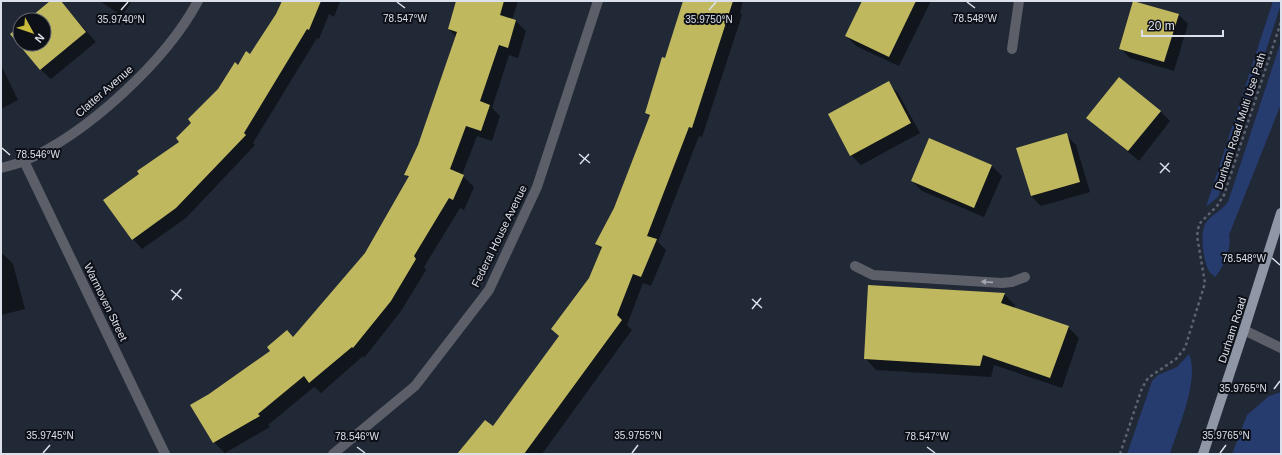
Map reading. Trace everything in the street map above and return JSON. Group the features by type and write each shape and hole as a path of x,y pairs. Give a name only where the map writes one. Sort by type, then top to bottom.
{"main road":[{"name":"Durham Road","path":"1203,454 1281,213"}],"street":[{"name":"Clatter Avenue","path":"1,168 24,161 80,128 120,96 139,78 174,37 198,1"},
{"name":"Federal House Avenue","path":"333,454 415,386 489,290 537,187 598,1"},
{"path":"1012,49 1019,1"},
{"name":"Warmoven Street","path":"24,161 165,454"},
{"path":"855,266 873,274 888,276 1002,282 1012,282 1025,277"},
{"path":"1244,330 1281,348"}],"path":[{"name":"Durham Road Multi Use Path","path":"1120,454 1142,388 1148,378 1176,359 1185,348 1205,283 1197,236 1199,224 1217,206 1224,195 1281,22"}],"shaded area":[{"path":"1273,1 1281,1 1281,4 1220,192 1218,197 1206,207"},
{"path":"1281,41 1281,104 1229,235 1230,240 1226,257 1215,277 1209,271 1205,260 1203,231 1207,221 1228,202"},
{"path":"1189,354 1192,364 1190,390 1187,404 1170,454 1127,454 1152,381 1158,375 1177,367"},
{"path":"1281,392 1281,454 1232,454 1247,415 1269,396"}],"building":[{"path":"50,1 61,1 86,32 40,70 25,52 52,52 52,12 37,12"},
{"path":"282,1 321,1 309,30 307,29 244,133 246,135 176,208 132,240 103,200 139,174 137,171 179,142 176,138 191,123 188,119 218,89 235,62 238,65 246,51 250,54 276,14"},
{"path":"456,1 504,1 500,15 516,20 508,48 499,45 480,101 490,105 481,131 466,126 450,169 464,175 453,200 449,198 414,256 416,259 391,301 353,348 352,347 309,383 304,376 258,414 260,416 213,443 190,405 209,394 270,351 267,347 287,330 293,337 365,253 409,176 404,175 418,145 457,32 448,29"},
{"path":"683,1 733,1 692,128 689,127 647,236 657,239 641,277 633,274 617,315 622,320 524,454 457,454 485,420 493,426 559,336 551,329 589,278 602,247 595,244 614,208 650,115 645,113 662,57 665,58"},
{"path":"862,1 916,1 889,57 845,36"},
{"path":"1133,1 1179,14 1164,62 1119,49"},
{"path":"1119,77 1161,111 1128,151 1086,118"},
{"path":"889,81 911,123 850,156 828,114"},
{"path":"1067,133 1080,182 1031,196 1016,148"},
{"path":"929,138 992,165 974,208 911,181"},
{"path":"868,285 1005,293 1001,303 1069,326 1050,378 983,355 980,366 864,359"}]}
